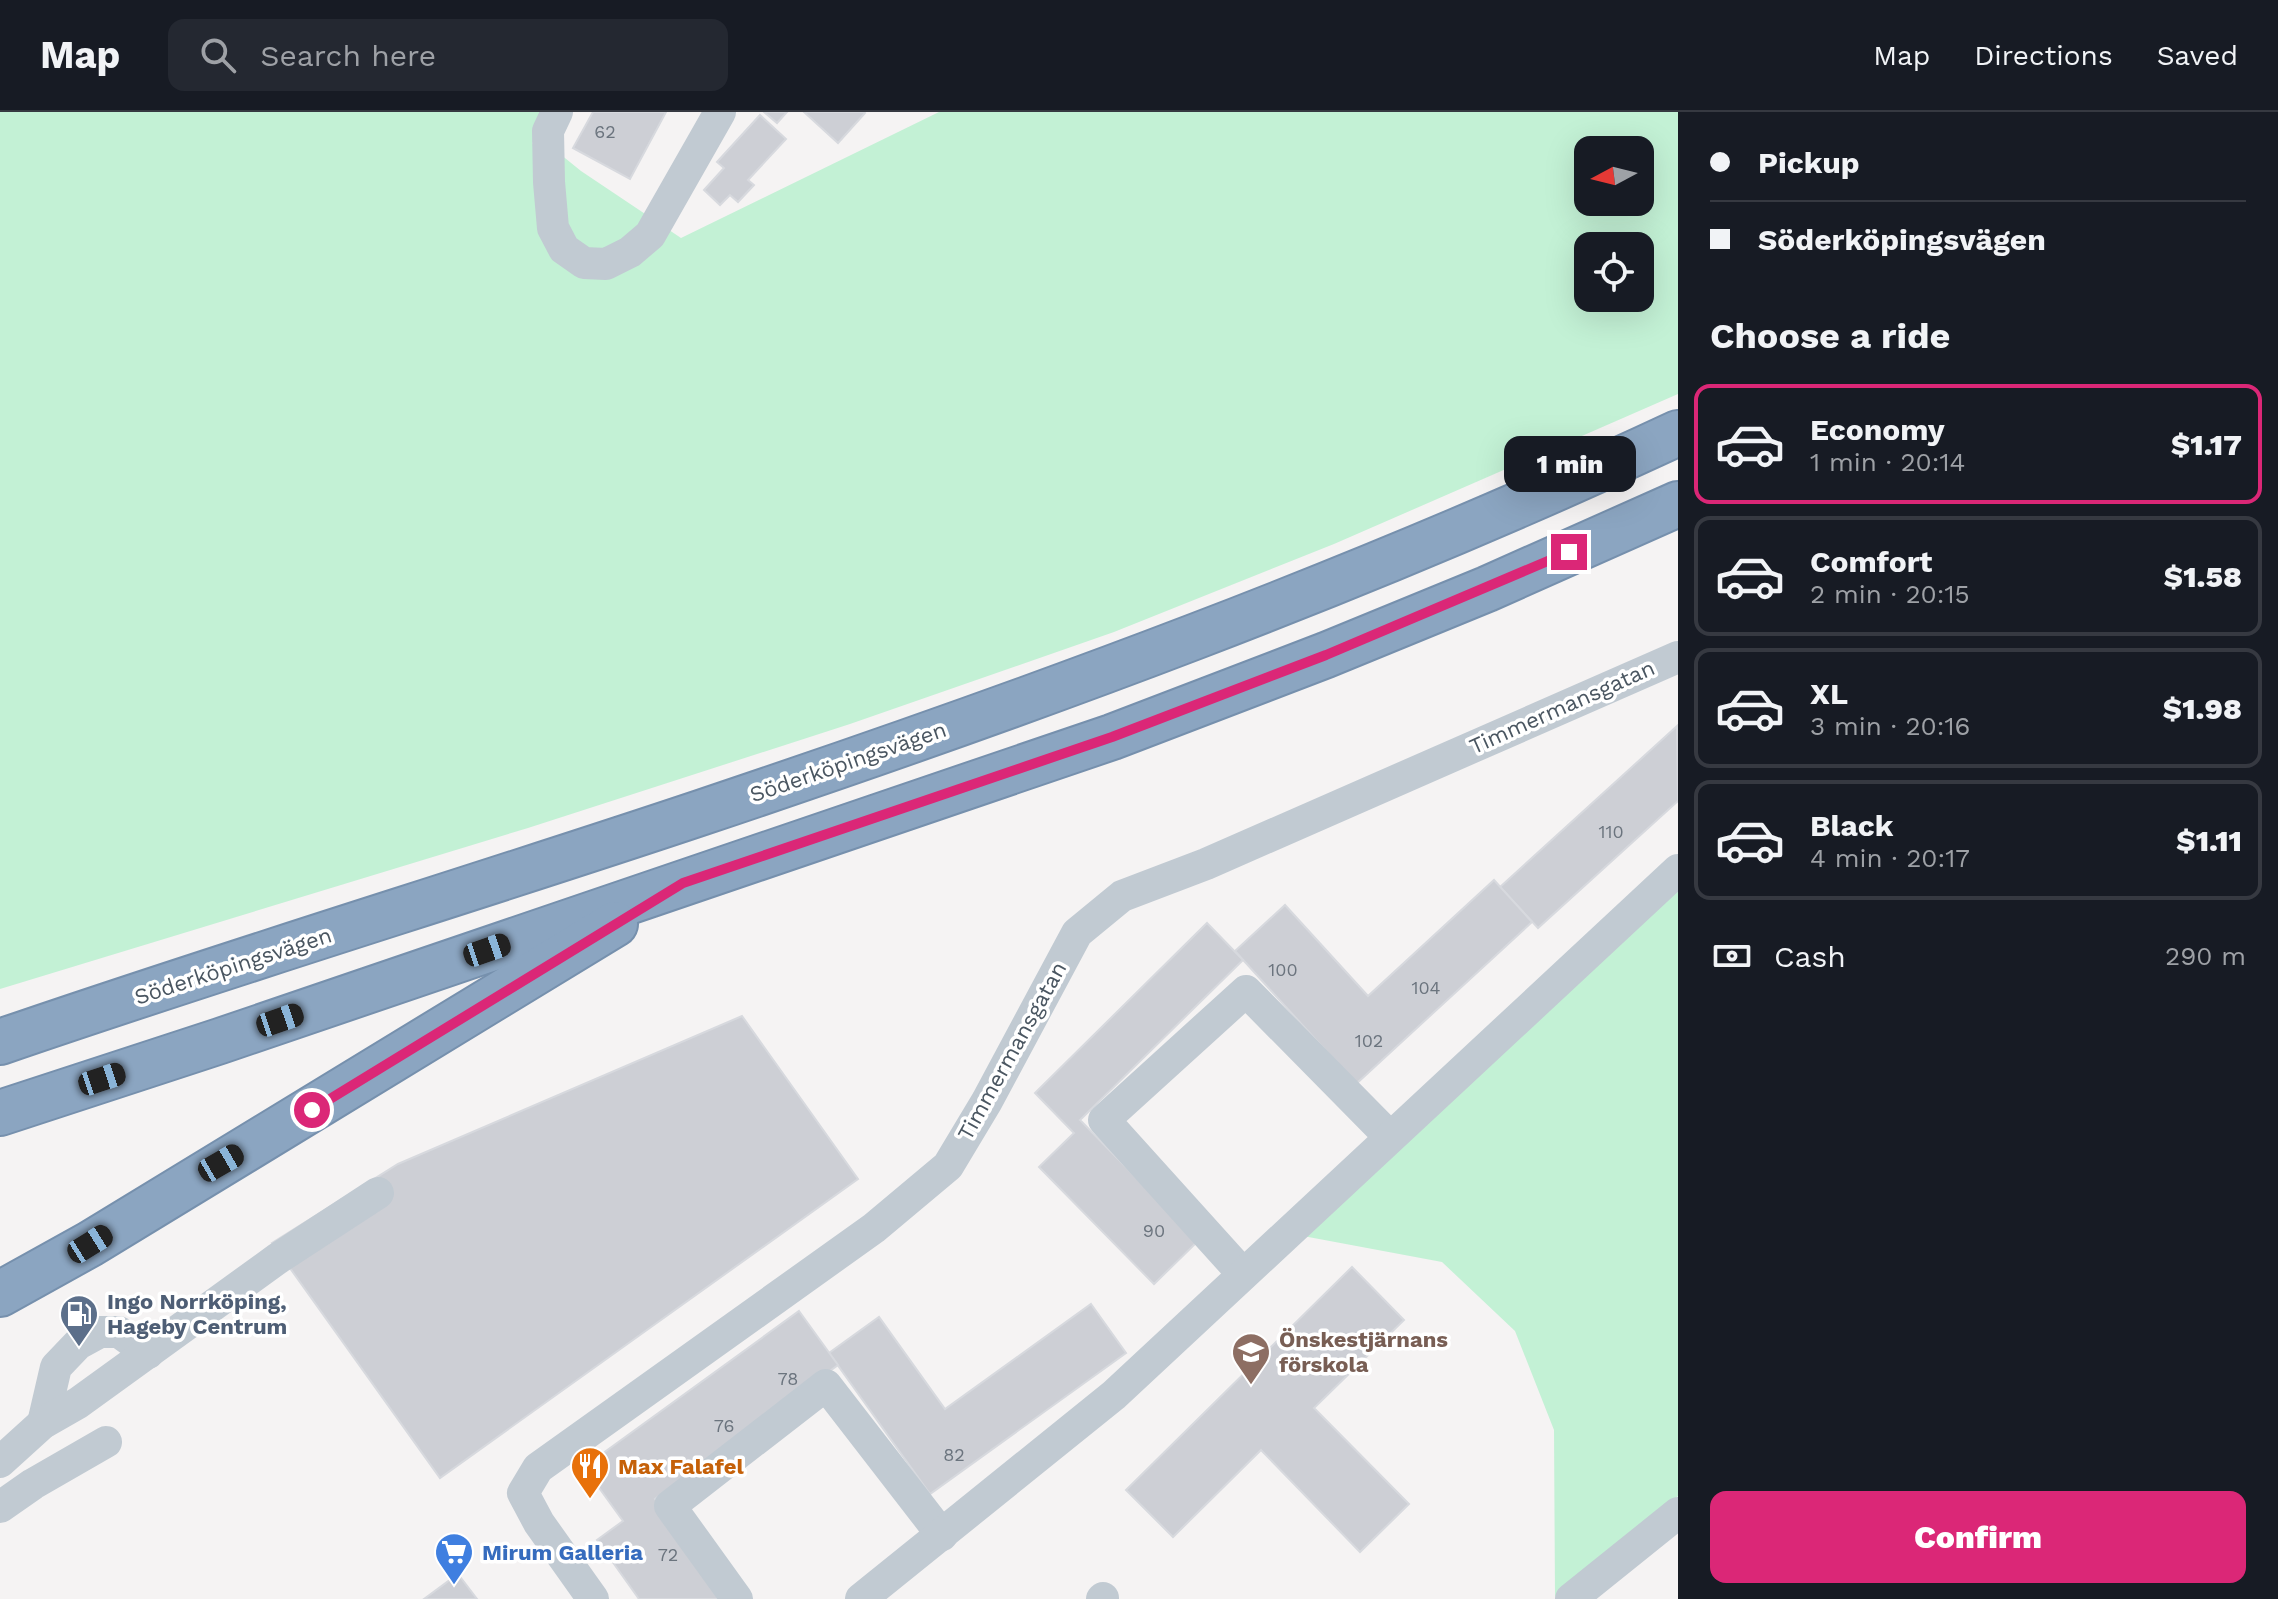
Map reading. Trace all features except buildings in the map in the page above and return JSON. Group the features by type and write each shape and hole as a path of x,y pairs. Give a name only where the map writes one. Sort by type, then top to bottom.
{"highway":[{"name":"Söderköpingsvägen","path":"0,1042 700,813 1033,696 1329,585 1545,495 1678,433"},
{"path":"0,1113 1112,737 1370,637 1678,504"},
{"path":"0,1294 90,1244 683,883"}],"street":[{"path":"557,112 548,131 553,228 564,249 584,263 606,264 630,252 650,235 720,112"},
{"name":"Timmermansgatan","path":"593,1599 539,1523 523,1493 538,1468 874,1228 948,1166 987,1101 1077,933 1122,896 1206,864 1678,657"},
{"path":"861,1599 1114,1395 1678,870"},
{"path":"1243,1274 1104,1120 1246,991 1390,1137"},
{"path":"6,1453 43,1423 78,1403 277,1259 378,1193"},
{"path":"43,1423 56,1367 78,1344 100,1332 119,1332 148,1353"},
{"path":"737,1599 670,1506 826,1385 942,1535"},
{"path":"0,1507 106,1442"},
{"path":"1571,1599 1678,1513"}],"green space":[{"path":"0,112 546,112 532,144 539,137 581,171 681,238 939,112 1678,112 1678,394 1334,544 1114,632 850,724 528,828 0,989"},
{"path":"1678,874 1678,1496 1555,1597 1554,1430 1515,1331 1442,1262 1303,1236"}],"place":[{"name":"Ingo Norrköping, Hageby Centrum","path":"79,1348"},
{"name":"Önskestjärnans förskola","path":"1251,1386"},
{"name":"Max Falafel","path":"590,1500"},
{"name":"Mirum Galleria","path":"454,1586"}],"route":[{"path":"312,1110 683,883 1112,737 1326,655 1569,552"}]}
